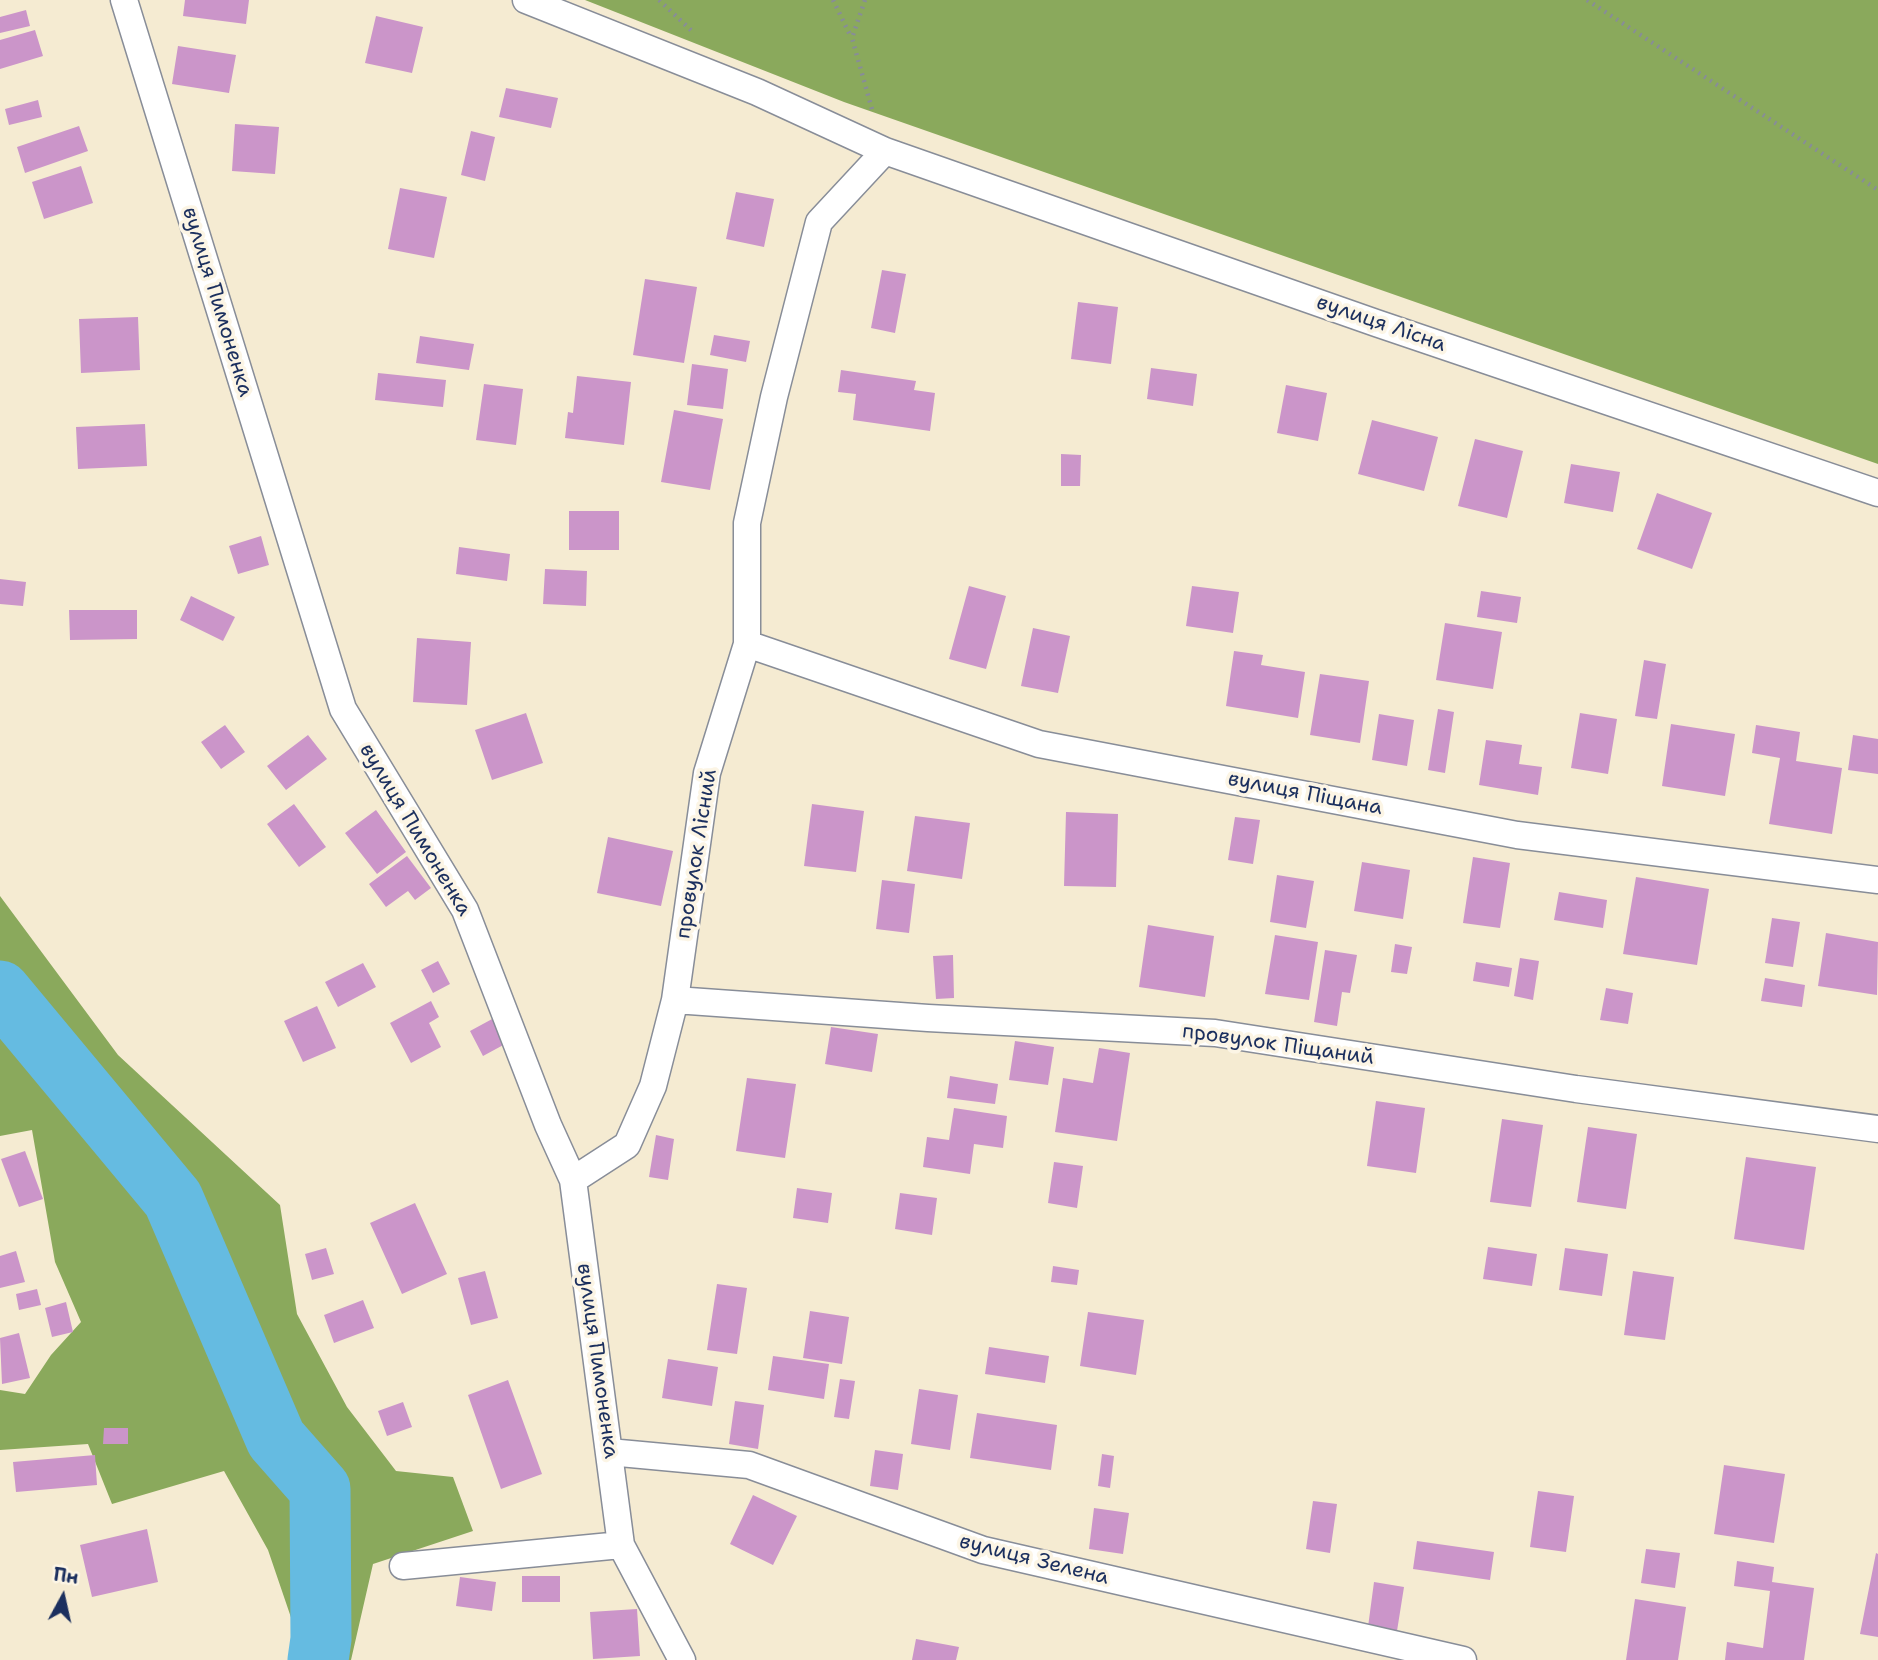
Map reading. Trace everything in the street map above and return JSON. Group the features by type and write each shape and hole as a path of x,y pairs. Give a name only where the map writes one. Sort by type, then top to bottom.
{"street":[{"name":"вулиця Пимоненка","path":"124,0 343,709 465,910 548,1125 573,1180 621,1545 682,1660"},
{"name":"вулиця Лісна","path":"526,0 757,92 885,151 1376,323 1878,493"},
{"name":"провулок Лісний","path":"573,1180 627,1144 653,1086 675,1000 707,772 747,644 747,523 774,397 819,222 885,151"},
{"name":"вулиця Піщана","path":"747,644 1040,744 1517,835 1878,880"},
{"name":"провулок Піщаний","path":"675,1000 928,1018 1215,1033 1563,1087 1878,1129"},
{"name":"вулиця Зелена","path":"609,1452 749,1465 983,1550 1463,1660"},
{"path":"402,1566 621,1545"}],"path":[{"path":"833,0 852,38 885,151"},
{"path":"852,38 864,0"},
{"path":"1587,0 1878,190"}],"green space":[{"path":"585,0 1878,0 1878,464 844,102"},
{"path":"0,896 118,1055 280,1205 297,1314 347,1407 396,1471 453,1477 473,1531 373,1564 351,1660 342,1660 298,1638 268,1550 224,1471 112,1504 88,1444 0,1450 0,1390 25,1394 51,1355 81,1322 55,1262 32,1130 0,1136"}],"building":[{"path":"185,0 249,0 246,24 183,16"},
{"path":"26,10 30,26 0,33 0,17"},
{"path":"376,16 423,27 412,73 365,63"},
{"path":"35,30 43,56 0,69 0,40"},
{"path":"178,46 236,55 229,93 172,84"},
{"path":"506,88 558,98 551,128 499,117"},
{"path":"38,100 42,117 9,125 5,109"},
{"path":"235,124 279,127 275,174 232,171"},
{"path":"79,126 88,151 25,173 17,147"},
{"path":"471,131 495,137 485,181 461,175"},
{"path":"81,166 93,203 44,219 32,182"},
{"path":"400,188 447,197 434,258 388,249"},
{"path":"736,192 774,199 764,247 726,239"},
{"path":"882,270 906,274 895,333 871,328"},
{"path":"645,279 697,287 684,363 633,355"},
{"path":"1078,302 1118,307 1111,364 1071,359"},
{"path":"138,317 140,370 81,373 79,319"},
{"path":"714,335 750,341 746,362 710,355"},
{"path":"420,336 474,344 469,370 416,363"},
{"path":"692,364 728,369 723,409 687,405"},
{"path":"1151,368 1197,374 1193,406 1147,399"},
{"path":"841,370 916,381 914,390 935,393 930,431 853,420 856,394 838,392"},
{"path":"378,373 446,380 443,407 375,400"},
{"path":"577,376 631,382 624,445 565,438 568,412 573,413"},
{"path":"484,384 523,389 516,445 476,440"},
{"path":"1286,385 1327,393 1318,441 1277,433"},
{"path":"674,410 723,419 710,490 661,482"},
{"path":"1372,420 1438,437 1424,491 1358,474"},
{"path":"145,424 147,466 78,469 76,427"},
{"path":"1475,439 1523,451 1507,518 1458,506"},
{"path":"1061,454 1081,455 1080,486 1061,486"},
{"path":"1571,464 1620,472 1613,512 1564,503"},
{"path":"1657,493 1712,513 1692,569 1637,549"},
{"path":"569,511 619,511 619,550 569,550"},
{"path":"261,536 269,565 238,574 229,546"},
{"path":"459,547 510,554 507,581 456,574"},
{"path":"545,569 587,571 586,606 543,604"},
{"path":"0,579 26,582 23,606 0,604"},
{"path":"969,586 1006,596 986,669 949,659"},
{"path":"1192,586 1239,592 1233,633 1186,626"},
{"path":"1481,591 1521,597 1517,623 1477,617"},
{"path":"191,596 235,617 223,641 180,620"},
{"path":"69,610 137,610 137,639 70,640"},
{"path":"1445,623 1502,632 1493,689 1436,680"},
{"path":"1033,628 1070,636 1058,693 1021,686"},
{"path":"417,638 471,642 467,705 413,702"},
{"path":"1234,651 1263,655 1261,665 1305,672 1298,718 1226,706"},
{"path":"1644,660 1666,664 1657,719 1635,716"},
{"path":"1320,674 1369,681 1360,743 1310,735"},
{"path":"1438,709 1454,712 1445,773 1428,770"},
{"path":"526,713 543,763 492,780 475,730"},
{"path":"1580,713 1617,719 1608,774 1571,768"},
{"path":"1379,714 1414,720 1407,766 1372,760"},
{"path":"1671,724 1735,734 1725,796 1662,786"},
{"path":"225,725 245,752 221,769 201,742"},
{"path":"1756,725 1800,732 1796,761 1842,768 1832,834 1769,824 1780,758 1752,753"},
{"path":"308,735 327,759 286,790 267,766"},
{"path":"1853,735 1878,739 1878,774 1848,770"},
{"path":"1486,740 1522,745 1519,764 1542,767 1538,795 1479,785"},
{"path":"294,804 326,847 299,867 267,824"},
{"path":"812,804 864,811 856,872 804,866"},
{"path":"376,810 406,852 377,874 345,833"},
{"path":"1066,812 1118,814 1116,887 1064,886"},
{"path":"915,816 970,823 962,879 907,871"},
{"path":"1235,817 1260,820 1253,864 1228,860"},
{"path":"608,837 673,851 661,906 597,893"},
{"path":"407,856 431,888 415,900 408,891 386,907 369,884"},
{"path":"1473,857 1510,863 1500,928 1463,923"},
{"path":"1362,862 1410,870 1403,919 1354,911"},
{"path":"1277,875 1314,881 1306,928 1270,922"},
{"path":"1636,877 1709,889 1697,965 1623,954"},
{"path":"882,880 915,884 909,933 876,929"},
{"path":"1559,892 1607,900 1603,928 1554,920"},
{"path":"1772,918 1800,922 1793,967 1765,963"},
{"path":"1148,925 1214,936 1205,997 1139,987"},
{"path":"1826,933 1878,942 1877,995 1818,986"},
{"path":"1275,935 1318,942 1309,1000 1265,994"},
{"path":"1395,944 1412,947 1407,974 1391,972"},
{"path":"1325,950 1357,955 1350,993 1342,992 1337,1026 1314,1022"},
{"path":"953,955 954,998 936,999 933,956"},
{"path":"1520,958 1539,961 1533,1000 1514,996"},
{"path":"438,961 450,984 433,993 421,970"},
{"path":"1476,962 1512,968 1509,987 1473,981"},
{"path":"363,963 376,987 338,1007 325,982"},
{"path":"1765,978 1805,985 1802,1007 1761,1001"},
{"path":"1606,988 1633,993 1628,1024 1600,1020"},
{"path":"431,1001 439,1017 429,1023 441,1047 411,1063 390,1023"},
{"path":"317,1006 336,1048 303,1062 284,1021"},
{"path":"494,1018 507,1043 483,1056 470,1031"},
{"path":"831,1027 878,1034 872,1072 825,1064"},
{"path":"1015,1041 1054,1047 1048,1085 1009,1080"},
{"path":"1099,1048 1130,1053 1117,1141 1055,1132 1063,1078 1093,1083"},
{"path":"950,1076 998,1084 995,1104 947,1098"},
{"path":"747,1078 796,1084 785,1158 736,1151"},
{"path":"1376,1101 1425,1108 1416,1173 1367,1166"},
{"path":"954,1108 1007,1116 1003,1148 974,1144 970,1174 923,1167 927,1137 949,1140"},
{"path":"1502,1119 1543,1125 1531,1207 1490,1202"},
{"path":"1588,1127 1637,1134 1626,1209 1577,1202"},
{"path":"656,1135 674,1139 668,1180 649,1177"},
{"path":"25,1151 43,1199 19,1207 1,1159"},
{"path":"1746,1157 1816,1167 1804,1250 1734,1239"},
{"path":"1054,1162 1083,1166 1077,1208 1048,1203"},
{"path":"797,1188 832,1193 828,1223 793,1218"},
{"path":"900,1193 937,1198 932,1235 895,1229"},
{"path":"415,1203 447,1274 402,1294 370,1223"},
{"path":"1488,1247 1537,1254 1532,1286 1483,1279"},
{"path":"326,1248 334,1274 312,1280 305,1254"},
{"path":"1565,1248 1608,1254 1602,1296 1559,1290"},
{"path":"16,1251 25,1282 0,1288 0,1256"},
{"path":"1053,1266 1079,1270 1077,1285 1051,1282"},
{"path":"485,1271 498,1318 471,1325 458,1278"},
{"path":"1633,1271 1674,1277 1665,1340 1624,1335"},
{"path":"717,1284 747,1288 737,1354 707,1350"},
{"path":"37,1289 41,1305 19,1310 16,1294"},
{"path":"363,1300 374,1328 334,1343 324,1315"},
{"path":"66,1302 73,1332 52,1337 45,1308"},
{"path":"810,1311 849,1317 842,1364 803,1358"},
{"path":"1088,1312 1144,1320 1136,1375 1080,1366"},
{"path":"19,1333 30,1378 2,1384 0,1338"},
{"path":"989,1347 1049,1356 1045,1383 985,1374"},
{"path":"773,1356 829,1364 824,1399 768,1390"},
{"path":"668,1359 718,1367 712,1406 662,1398"},
{"path":"840,1379 855,1381 849,1419 834,1417"},
{"path":"508,1380 542,1474 501,1489 468,1395"},
{"path":"919,1389 958,1395 950,1450 911,1444"},
{"path":"735,1401 764,1405 758,1449 729,1444"},
{"path":"403,1402 412,1427 387,1436 378,1411"},
{"path":"977,1413 1057,1425 1051,1470 970,1458"},
{"path":"104,1428 128,1428 128,1444 103,1444"},
{"path":"875,1450 903,1454 898,1490 870,1486"},
{"path":"1102,1454 1114,1456 1110,1488 1098,1486"},
{"path":"95,1455 97,1485 16,1492 13,1462"},
{"path":"1724,1465 1785,1474 1774,1543 1714,1534"},
{"path":"1538,1491 1574,1496 1566,1552 1530,1547"},
{"path":"753,1495 797,1516 773,1565 730,1544"},
{"path":"1313,1501 1337,1504 1330,1553 1306,1549"},
{"path":"1094,1508 1129,1513 1123,1554 1089,1549"},
{"path":"147,1529 158,1582 92,1597 80,1545"},
{"path":"1417,1541 1494,1552 1490,1580 1413,1569"},
{"path":"1646,1549 1680,1553 1675,1588 1641,1583"},
{"path":"1876,1553 1878,1554 1878,1637 1860,1634"},
{"path":"1737,1561 1774,1567 1772,1582 1814,1588 1804,1660 1725,1660 1727,1642 1763,1648 1770,1591 1734,1586"},
{"path":"522,1576 560,1576 560,1602 522,1602"},
{"path":"460,1577 496,1582 492,1611 456,1606"},
{"path":"1374,1582 1404,1587 1397,1631 1368,1627"},
{"path":"1635,1599 1686,1607 1678,1660 1626,1660"},
{"path":"637,1609 640,1656 593,1659 590,1612"},
{"path":"916,1639 959,1647 956,1660 912,1660"}],"waterway":[{"path":"0,991 173,1199 276,1439 320,1489 321,1639 318,1660"}]}
